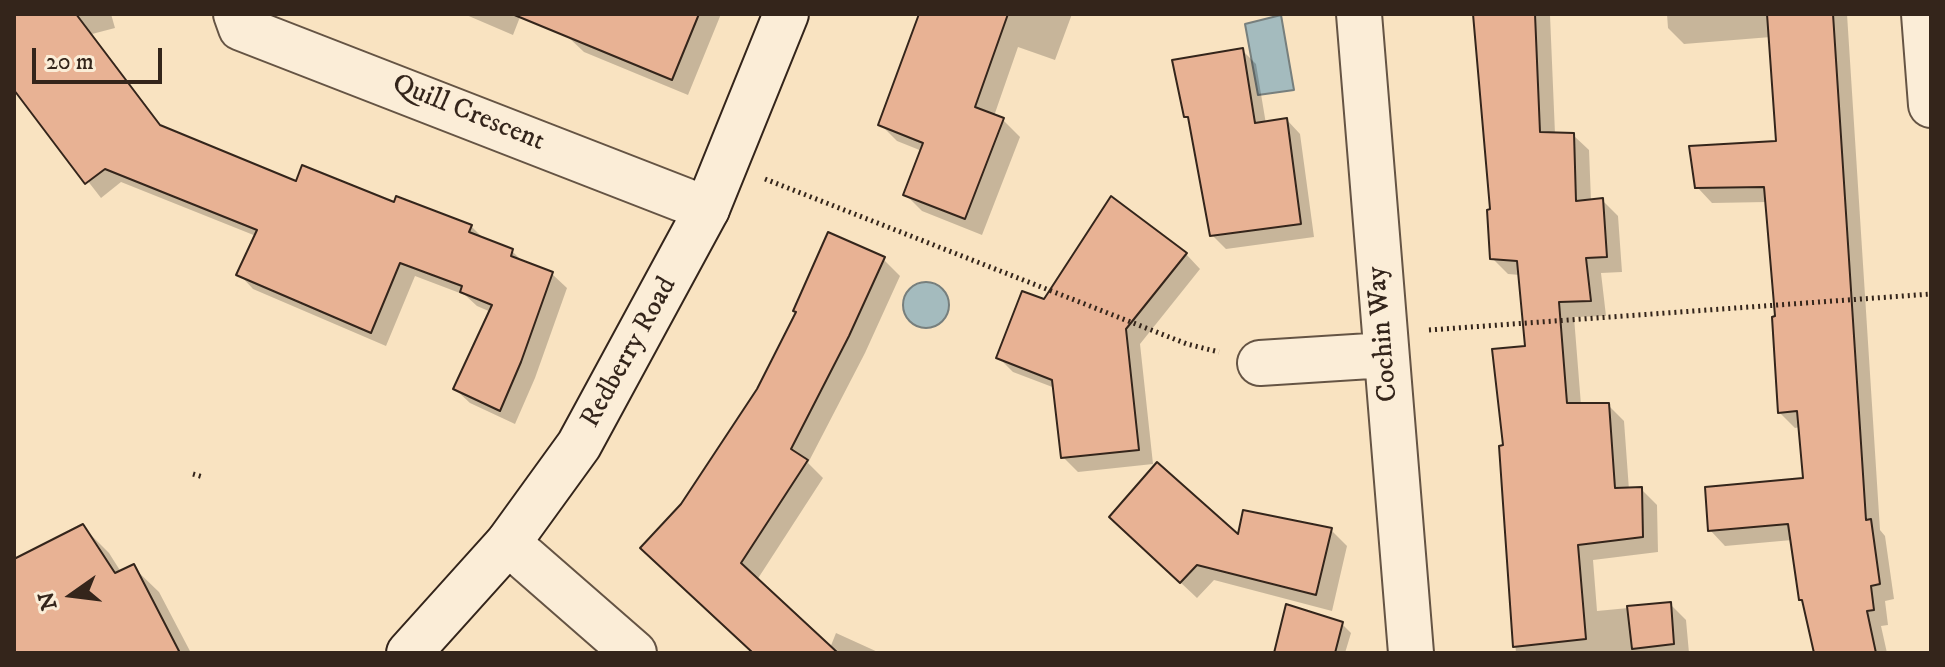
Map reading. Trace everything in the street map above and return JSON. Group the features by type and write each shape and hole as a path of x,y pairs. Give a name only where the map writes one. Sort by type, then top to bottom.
{"street":[{"name":"Quill Crescent","path":"236,14 241,28 707,209"},
{"name":"Redberry Road","path":"409,653 508,543 579,445 707,209 786,14"},
{"name":"Cochin Way","path":"1359,14 1411,653"},
{"path":"1924,14 1931,105"},
{"path":"1260,363 1386,355"},
{"path":"508,543 634,653"}],"path":[{"path":"777,184 1187,344"},
{"path":"1429,330 1931,294"},
{"path":"193,474 203,477"}],"water":[{"path":"1281,15 1294,90 1258,95 1245,24"},
{"path":"926,282 942,289 949,305 942,321 926,328 910,321 903,305 910,289"}],"building":[{"path":"14,14 76,14 160,125 296,181 302,165 394,202 396,196 472,225 469,232 513,249 511,256 553,272 500,411 453,389 492,305 460,292 462,286 400,263 371,333 236,275 257,230 105,169 85,184 14,90"},
{"path":"512,14 699,14 672,80"},
{"path":"919,14 1008,14 975,107 1004,118 965,219 903,195 923,143 878,125"},
{"path":"1473,14 1535,14 1540,132 1574,133 1576,201 1603,198 1607,257 1586,258 1591,301 1559,302 1567,403 1609,403 1615,488 1642,487 1643,537 1578,545 1586,639 1513,647 1499,446 1503,445 1492,349 1525,346 1517,261 1490,259 1487,210 1490,209"},
{"path":"1767,14 1833,14 1866,520 1871,519 1880,584 1871,586 1874,610 1867,611 1876,653 1814,653 1802,600 1799,600 1788,524 1708,531 1705,487 1803,478 1797,411 1778,413 1772,317 1775,316 1764,187 1695,188 1689,146 1776,141"},
{"path":"1243,48 1255,123 1287,118 1301,224 1210,236 1188,117 1184,117 1172,60"},
{"path":"1111,196 1187,253 1126,329 1139,450 1061,458 1052,380 996,358 1022,291 1044,299"},
{"path":"828,232 885,257 849,336 791,449 808,460 741,563 838,653 753,653 640,548 681,504 757,389 796,312 793,311"},
{"path":"1157,462 1238,534 1243,510 1332,528 1316,595 1197,565 1180,583 1109,517"},
{"path":"83,524 115,573 134,564 180,653 14,653 14,559"},
{"path":"1671,602 1674,644 1632,649 1627,606"},
{"path":"1286,604 1343,622 1335,653 1274,653"}]}
